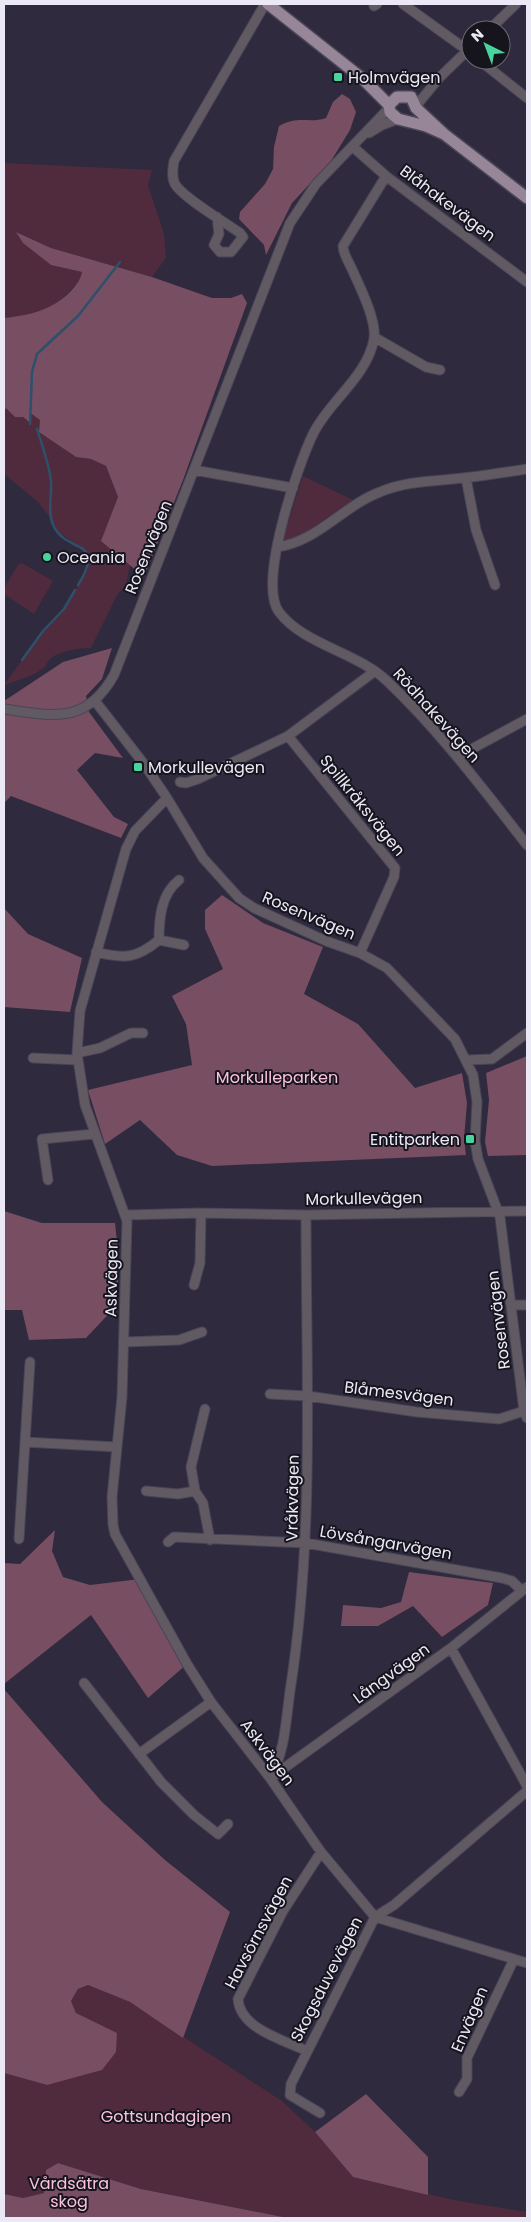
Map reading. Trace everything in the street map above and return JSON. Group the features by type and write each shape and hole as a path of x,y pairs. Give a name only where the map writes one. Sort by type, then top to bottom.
{"main road":[{"path":"266,4 392,103 402,120 444,134"},
{"path":"392,103 414,104 444,134 527,198"},
{"path":"402,120 413,116 414,104"}],"street":[{"path":"217,217 179,190 174,183 174,161 266,4"},
{"path":"403,4 461,44"},
{"path":"499,20 516,4"},
{"path":"414,104 461,58"},
{"path":"492,70 527,98"},
{"name":"Rosenvägen","path":"392,103 306,196 290,223 114,674 101,696 95,702 144,764 203,858 239,898 275,918 326,941 360,953 395,975 447,1029 467,1060 473,1074 477,1102 475,1141 478,1159 500,1216 526,1414"},
{"name":"Rosenvägen","path":"356,144 382,125 402,120"},
{"name":"Blåhakevägen","path":"356,144 386,176 527,282"},
{"path":"386,176 343,246 370,314 374,338 426,368 440,370"},
{"name":"Rödhakevägen","path":"374,338 365,362 313,433 293,488 277,547 272,580 278,611 300,631 375,671 387,680 456,757 527,845"},
{"path":"277,547 292,545 306,539 363,500 380,491 415,482 466,478 527,469"},
{"path":"194,470 293,488"},
{"path":"466,478 476,530 495,585"},
{"path":"180,782 186,783 198,779 288,736 375,671"},
{"path":"4,709 48,715 80,710 95,702"},
{"path":"456,757 527,719"},
{"name":"Spillkråksvägen","path":"288,736 395,868 394,877 360,953"},
{"path":"126,1215 94,1134 85,1105 77,1057 80,1011 126,849 135,831 167,798"},
{"path":"159,940 159,916 170,887 179,880"},
{"path":"96,952 114,956 134,956 159,940 184,945"},
{"path":"33,1058 77,1057 131,1033 143,1033"},
{"path":"467,1060 492,1059 527,1033"},
{"path":"48,1180 42,1139 94,1134"},
{"name":"Morkullevägen","path":"126,1215 201,1213 306,1215 527,1211"},
{"path":"194,1285 200,1263 201,1213"},
{"name":"Askvägen","path":"126,1215 125,1342 112,1497 115,1534 187,1664 211,1702 270,1778 321,1852 375,1917"},
{"name":"Vråkvägen","path":"270,1778 279,1764 292,1681 306,1543 308,1396 306,1215"},
{"path":"512,1305 527,1305"},
{"path":"125,1342 180,1340 202,1332"},
{"path":"19,1539 30,1362"},
{"name":"Blåmesvägen","path":"270,1394 308,1396 417,1412 499,1419 526,1414"},
{"path":"205,1409 191,1467 195,1491 202,1502 210,1540"},
{"path":"25,1442 117,1447"},
{"path":"146,1491 178,1494 195,1491"},
{"name":"Lövsångarvägen","path":"168,1542 174,1537 306,1543 502,1578 525,1589"},
{"name":"Långvägen","path":"270,1778 451,1648 525,1589"},
{"path":"451,1648 527,1786"},
{"path":"84,1683 161,1782 194,1815 218,1834 228,1824"},
{"path":"139,1754 211,1702"},
{"name":"Skogsduvevägen","path":"320,2113 294,2099 289,2091 307,2051 375,1917 394,1905 527,1791"},
{"name":"Havsörnsvägen","path":"307,2051 246,2020 239,2009 238,1999 282,1911 321,1852"},
{"path":"375,1917 527,1962"},
{"name":"Envägen","path":"459,2092 467,2079 467,2058 514,1959"}],"green space":[{"path":"342,94 350,99 356,112 350,130 331,161 292,203 266,255 264,245 239,219 240,212 265,184 273,169 274,147 279,126 298,120 320,120 326,118 333,102"},
{"path":"4,163 152,170 148,185 164,234 166,258 152,277 51,248 17,232 24,243 51,265 82,272 76,284 63,298 48,308 4,318"},
{"path":"16,232 51,248 152,277 212,298 231,298 242,294 247,303 183,480 144,577 101,541 118,497 106,466 91,459 76,457 39,432 40,420 30,413 29,422 23,417 15,417 6,408 4,412 4,318 39,311 55,304 72,290 82,272 51,265 23,243"},
{"path":"6,407 15,417 23,417 28,422 29,413 40,420 40,432 76,457 91,459 106,466 118,497 102,541 130,565 126,584 117,595 91,648 59,653 50,659 40,671 4,685 43,631 64,609 87,570 88,556 82,548 58,532 38,502 4,474 4,412"},
{"path":"303,476 353,500 303,534 282,542"},
{"path":"22,563 53,581 34,614 4,594 4,588 18,565"},
{"path":"112,648 102,679 86,696 89,712 123,758 95,753 77,770 114,817 128,824 121,838 11,796 4,803 4,701 63,662"},
{"name":"Morkulleparken","path":"222,895 263,923 323,947 304,994 358,1024 415,1088 462,1073 467,1103 464,1139 466,1155 212,1166 177,1155 140,1120 105,1144 88,1090 192,1065 186,1024 172,996 223,969 205,929 205,910"},
{"path":"4,908 28,934 82,958 70,1012 4,1007"},
{"path":"527,1056 527,1155 488,1156 485,1142 489,1100 486,1073"},
{"path":"4,1211 42,1223 115,1223 118,1251 118,1304 86,1338 29,1340 22,1310 4,1310"},
{"path":"55,1530 52,1551 63,1577 90,1585 140,1579 187,1664 148,1698 91,1615 4,1684 4,1563 20,1564"},
{"path":"409,1572 493,1583 488,1605 442,1637 413,1606 378,1626 341,1626 343,1605 381,1608 401,1602"},
{"path":"4,1689 102,1802 165,1860 230,1912 183,2038 130,2002 88,1985 78,1989 71,2001 76,2013 117,2033 116,2052 102,2070 47,2085 4,2073"},
{"name":"Gottsundagipen","path":"88,1985 130,2002 282,2101 315,2132 353,2177 459,2201 527,2212 527,2218 288,2218 141,2189 58,2163 46,2170 44,2193 23,2198 4,2194 4,2073 47,2085 76,2013 71,2001 78,1989"},
{"path":"366,2094 428,2157 428,2195 353,2177 315,2132"},
{"name":"Vårdsätra skog","path":"58,2163 141,2189 288,2218 4,2218 4,2194 23,2198 44,2193 46,2170"}],"waterway":[{"path":"30,424 32,372 37,354 78,316 120,262"},
{"path":"37,429 50,475 50,510 54,527 60,535 87,553 86,570 78,585"},
{"path":"22,660 43,631 64,609 75,590"}],"place":[{"name":"Holmvägen","path":"338,77"},
{"name":"Oceania","path":"47,557"},
{"name":"Morkullevägen","path":"138,767"},
{"name":"Entitparken","path":"470,1139"}]}
